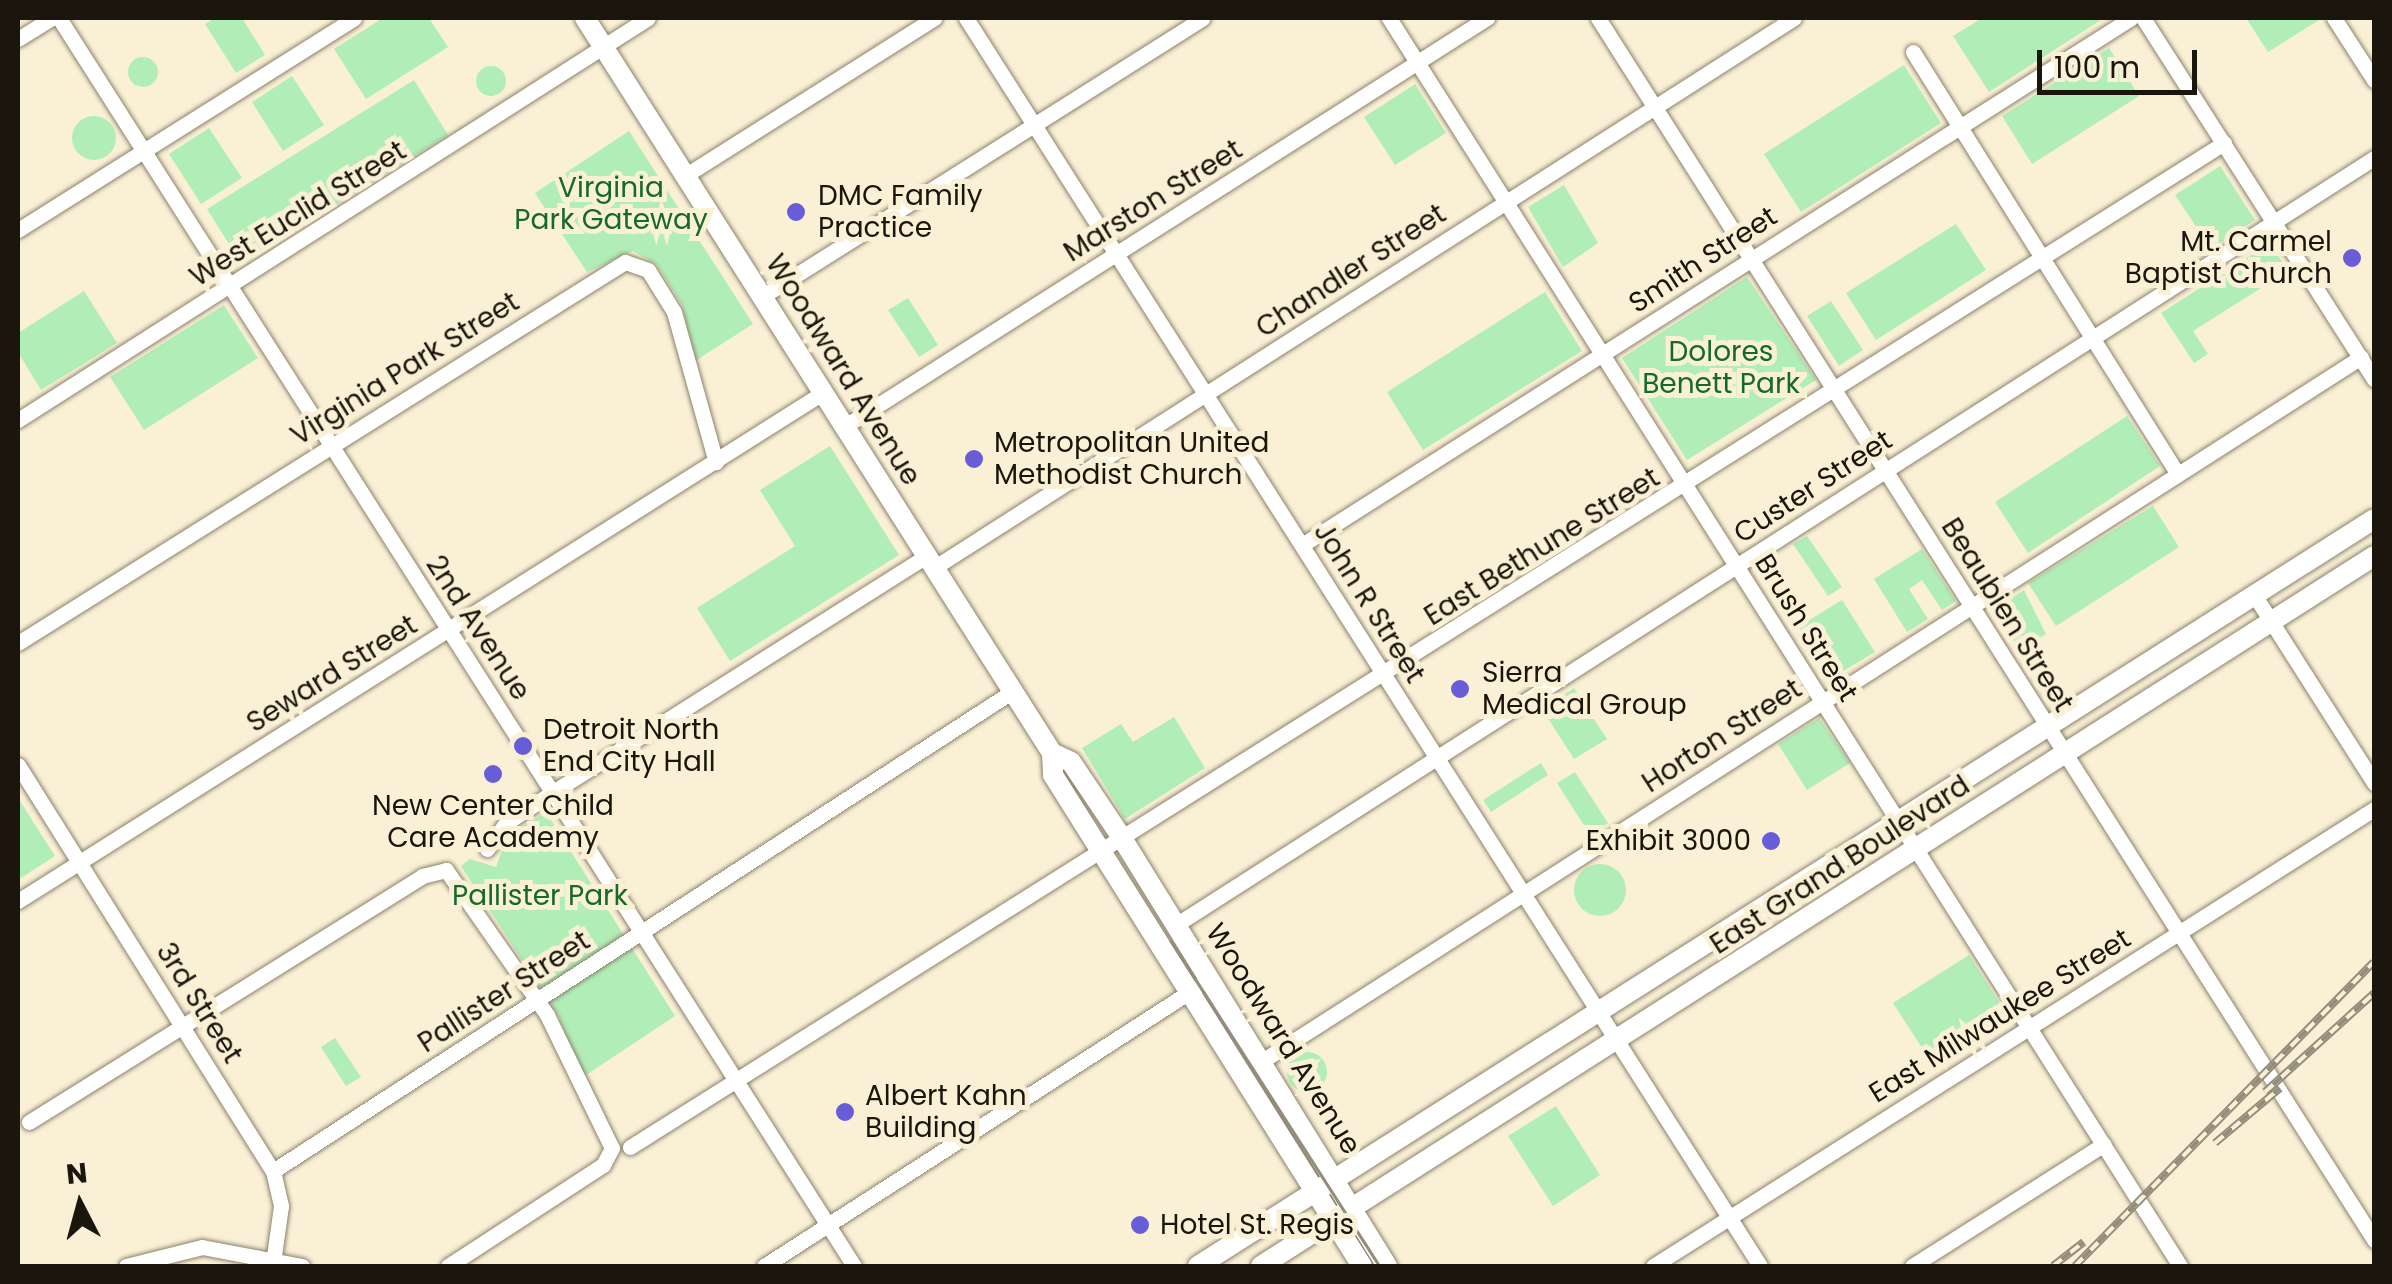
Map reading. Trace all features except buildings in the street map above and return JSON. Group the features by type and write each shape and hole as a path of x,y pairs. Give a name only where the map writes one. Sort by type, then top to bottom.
{"main road":[{"name":"Woodward Avenue","path":"585,18 1052,753 1053,775 1318,1190 1362,1266"},
{"name":"East Grand Boulevard","path":"1200,1266 1318,1190 1368,1163 2374,519"},
{"name":"East Grand Boulevard","path":"1261,1266 1618,1042 2374,556"},
{"name":"Woodward Avenue","path":"1052,753 1071,762 1120,835 1339,1178 1388,1266"},
{"path":"1800,886 1816,913"},
{"path":"1716,940 1706,963 1724,974"},
{"path":"1576,1030 1591,1040 1584,1063"},
{"path":"1368,1163 1366,1182 1383,1190"},
{"path":"1274,1218 1287,1227 1290,1248"}],"street":[{"path":"18,39 55,18"},
{"name":"2nd Avenue","path":"55,18 144,150 854,1266"},
{"path":"18,230 354,18"},
{"name":"West Euclid Street","path":"18,420 648,18"},
{"path":"686,175 934,18"},
{"name":"John R Street","path":"966,18 1760,1266"},
{"path":"763,296 1203,18"},
{"name":"Brush Street","path":"1389,18 2180,1266"},
{"name":"Marston Street","path":"846,426 1487,18"},
{"name":"Beaubien Street","path":"1598,18 2374,1240"},
{"name":"Chandler Street","path":"486,849 506,823 552,792 1206,393 1794,18"},
{"name":"Smith Street","path":"1302,544 2131,18"},
{"path":"2143,18 2374,378"},
{"path":"2334,18 2374,80"},
{"path":"1913,52 2178,474"},
{"name":"East Bethune Street","path":"630,1147 1100,846 1386,676 2224,143"},
{"name":"Custer Street","path":"1178,924 2374,158"},
{"name":"Virginia Park Street","path":"18,643 332,445 635,263 674,312 716,462"},
{"name":"Horton Street","path":"1262,1061 2361,357"},
{"name":"Seward Street","path":"18,901 824,392"},
{"path":"2255,596 2374,784"},
{"name":"Pallister Street","path":"273,1171 1013,692"},
{"name":"3rd Street","path":"18,765 273,1171 281,1206 274,1256"},
{"name":"East Milwaukee Street","path":"1653,1266 2374,809"},
{"path":"29,1122 422,876 446,870 538,1000 612,1153 448,1266"},
{"path":"764,1266 1211,978"},
{"path":"1912,1266 2104,1144"},
{"path":"126,1266 202,1247 274,1256 302,1266"}],"green space":[{"path":"215,18 242,18 265,55 236,73 205,24"},
{"path":"383,18 429,18 448,47 366,99 334,49"},
{"path":"1982,18 2104,18 1989,92 1953,36"},
{"path":"2246,18 2318,18 2319,20 2268,52"},
{"path":"2109,48 2139,96 2032,164 2002,116"},
{"path":"143,57 153,62 158,72 153,82 143,87 133,82 128,72 133,62"},
{"path":"1904,65 1941,123 1801,212 1764,154"},
{"path":"491,66 502,70 506,81 502,92 491,96 480,92 476,81 480,70"},
{"path":"292,76 324,125 283,151 252,102"},
{"path":"414,80 448,135 241,263 207,209"},
{"path":"1415,84 1446,133 1395,165 1364,117"},
{"path":"94,116 110,122 116,138 110,154 94,160 78,154 72,138 78,122"},
{"path":"209,128 242,178 201,204 169,154"},
{"name":"Virginia Park Gateway","path":"629,131 753,324 695,361 682,305 657,265 633,251 587,272 535,193"},
{"path":"2220,166 2255,220 2211,249 2175,195"},
{"path":"1564,185 1598,243 1563,267 1528,207"},
{"path":"1956,224 1986,270 1876,340 1846,293"},
{"path":"2270,243 2288,271 2193,331 2208,354 2194,363 2161,313"},
{"name":"Dolores Benett Park","path":"1747,277 1816,380 1687,460 1622,358"},
{"path":"84,291 117,343 41,390 18,352 18,333"},
{"path":"1545,292 1582,351 1423,450 1387,392"},
{"path":"908,298 938,345 919,357 888,310"},
{"path":"1831,301 1863,350 1839,366 1807,316"},
{"path":"224,305 258,358 144,430 110,377"},
{"path":"2127,416 2160,466 2028,553 1995,502"},
{"path":"830,446 899,555 730,661 697,608 795,546 760,490"},
{"path":"2153,506 2179,547 2056,626 2028,583"},
{"path":"1807,536 1842,587 1828,596 1793,544"},
{"path":"1922,549 1956,601 1942,610 1922,580 1909,589 1928,619 1907,632 1874,579"},
{"path":"2024,590 2046,634 2020,650 1994,610"},
{"path":"1842,600 1875,652 1830,679 1798,627"},
{"path":"1574,688 1607,739 1574,759 1542,709"},
{"path":"1174,717 1205,768 1125,819 1082,748 1121,724 1133,742"},
{"path":"1819,718 1850,763 1807,790 1778,744"},
{"path":"1541,763 1548,775 1491,812 1483,800"},
{"path":"1575,772 1608,823 1590,835 1557,783"},
{"path":"18,798 55,856 21,878 18,872"},
{"name":"Pallister Park","path":"546,812 675,1016 583,1077 558,1015 461,866 470,859 496,867 507,836"},
{"path":"1600,864 1618,872 1626,890 1618,908 1600,916 1582,908 1574,890 1582,872"},
{"path":"1969,955 2011,1021 1935,1068 1893,1003"},
{"path":"335,1038 361,1077 346,1086 321,1047"},
{"path":"1307,1052 1321,1058 1327,1072 1321,1086 1307,1092 1293,1086 1287,1072 1293,1058"},
{"path":"1556,1106 1600,1175 1553,1206 1508,1136"}],"tram line":[{"path":"1171,941 1380,1266"}],"railway":[{"path":"2075,1266 2374,962"},
{"path":"2265,1092 2374,993"},
{"path":"2215,1143 2280,1088"},
{"path":"2053,1266 2084,1242"}],"place":[{"name":"DMC Family Practice","path":"796,212"},
{"name":"Mt. Carmel Baptist Church","path":"2352,258"},
{"name":"Metropolitan United Methodist Church","path":"974,459"},
{"name":"Sierra Medical Group","path":"1460,689"},
{"name":"Detroit North End City Hall","path":"523,746"},
{"name":"New Center Child Care Academy","path":"493,774"},
{"name":"Exhibit 3000","path":"1771,841"},
{"name":"Albert Kahn Building","path":"845,1112"},
{"name":"Hotel St. Regis","path":"1140,1225"}]}
